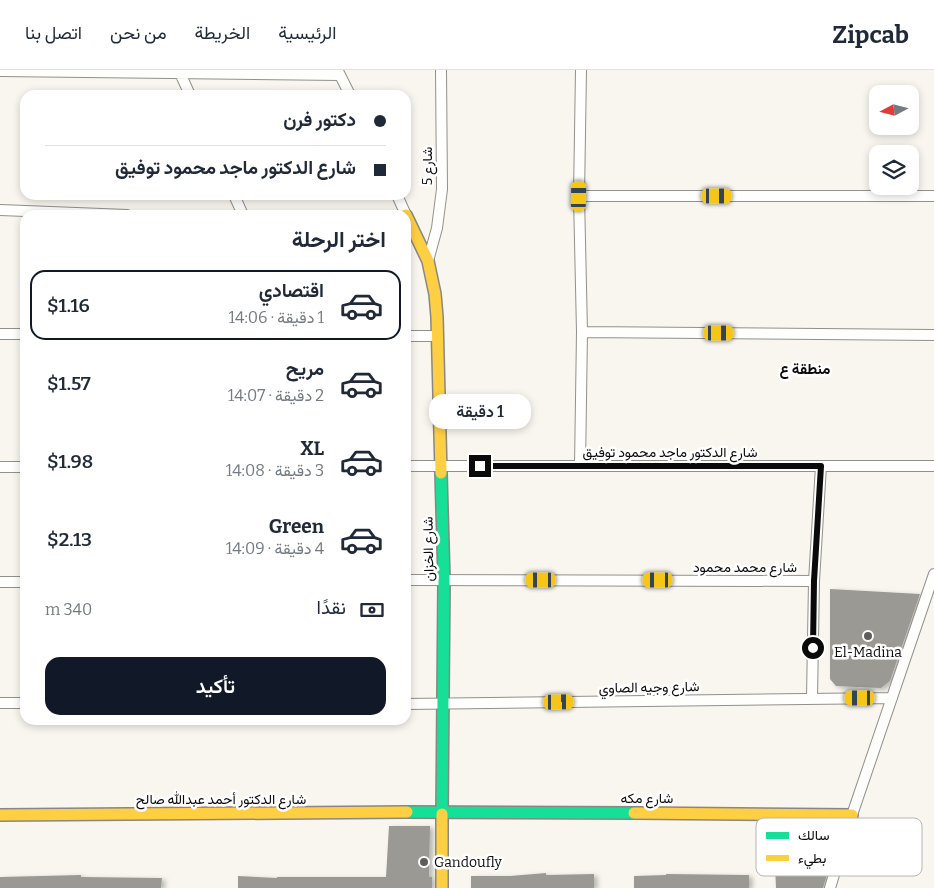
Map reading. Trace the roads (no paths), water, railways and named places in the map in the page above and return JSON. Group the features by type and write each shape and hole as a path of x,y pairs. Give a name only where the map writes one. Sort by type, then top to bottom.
{"street":[{"name":"شارع 5","path":"428,261 437,228 442,189 441,70"},
{"path":"580,466 582,332 579,196 581,70"},
{"path":"0,71 180,74 339,72 348,90"},
{"path":"180,74 188,90"},
{"path":"579,196 934,196"},
{"path":"0,210 20,211"},
{"name":"شارع الخزان","path":"411,225 428,261 435,294 437,336 444,580 442,888"},
{"path":"582,332 934,335"},
{"path":"0,334 20,334"},
{"path":"411,336 437,336"},
{"name":"شارع الدكتور ماجد محمود توفيق","path":"411,466 934,466"},
{"path":"812,698 814,581 821,466"},
{"path":"0,467 20,467"},
{"path":"851,818 934,574"},
{"name":"شارع محمد محمود","path":"411,580 814,581"},
{"path":"0,582 20,582"},
{"name":"شارع وجيه الصاوي","path":"411,704 892,698"},
{"path":"0,703 20,703"},
{"name":"شارع مكه","path":"442,812 852,815"},
{"name":"شارع الدكتور أحمد عبدالله صالح","path":"0,815 442,812"},
{"path":"830,888 834,876"}],"place":[{"name":"El-Madina","path":"868,636"},
{"name":"Gandoufly","path":"424,862"}],"district":[{"name":"منطقة ع","path":"805,369"}]}
